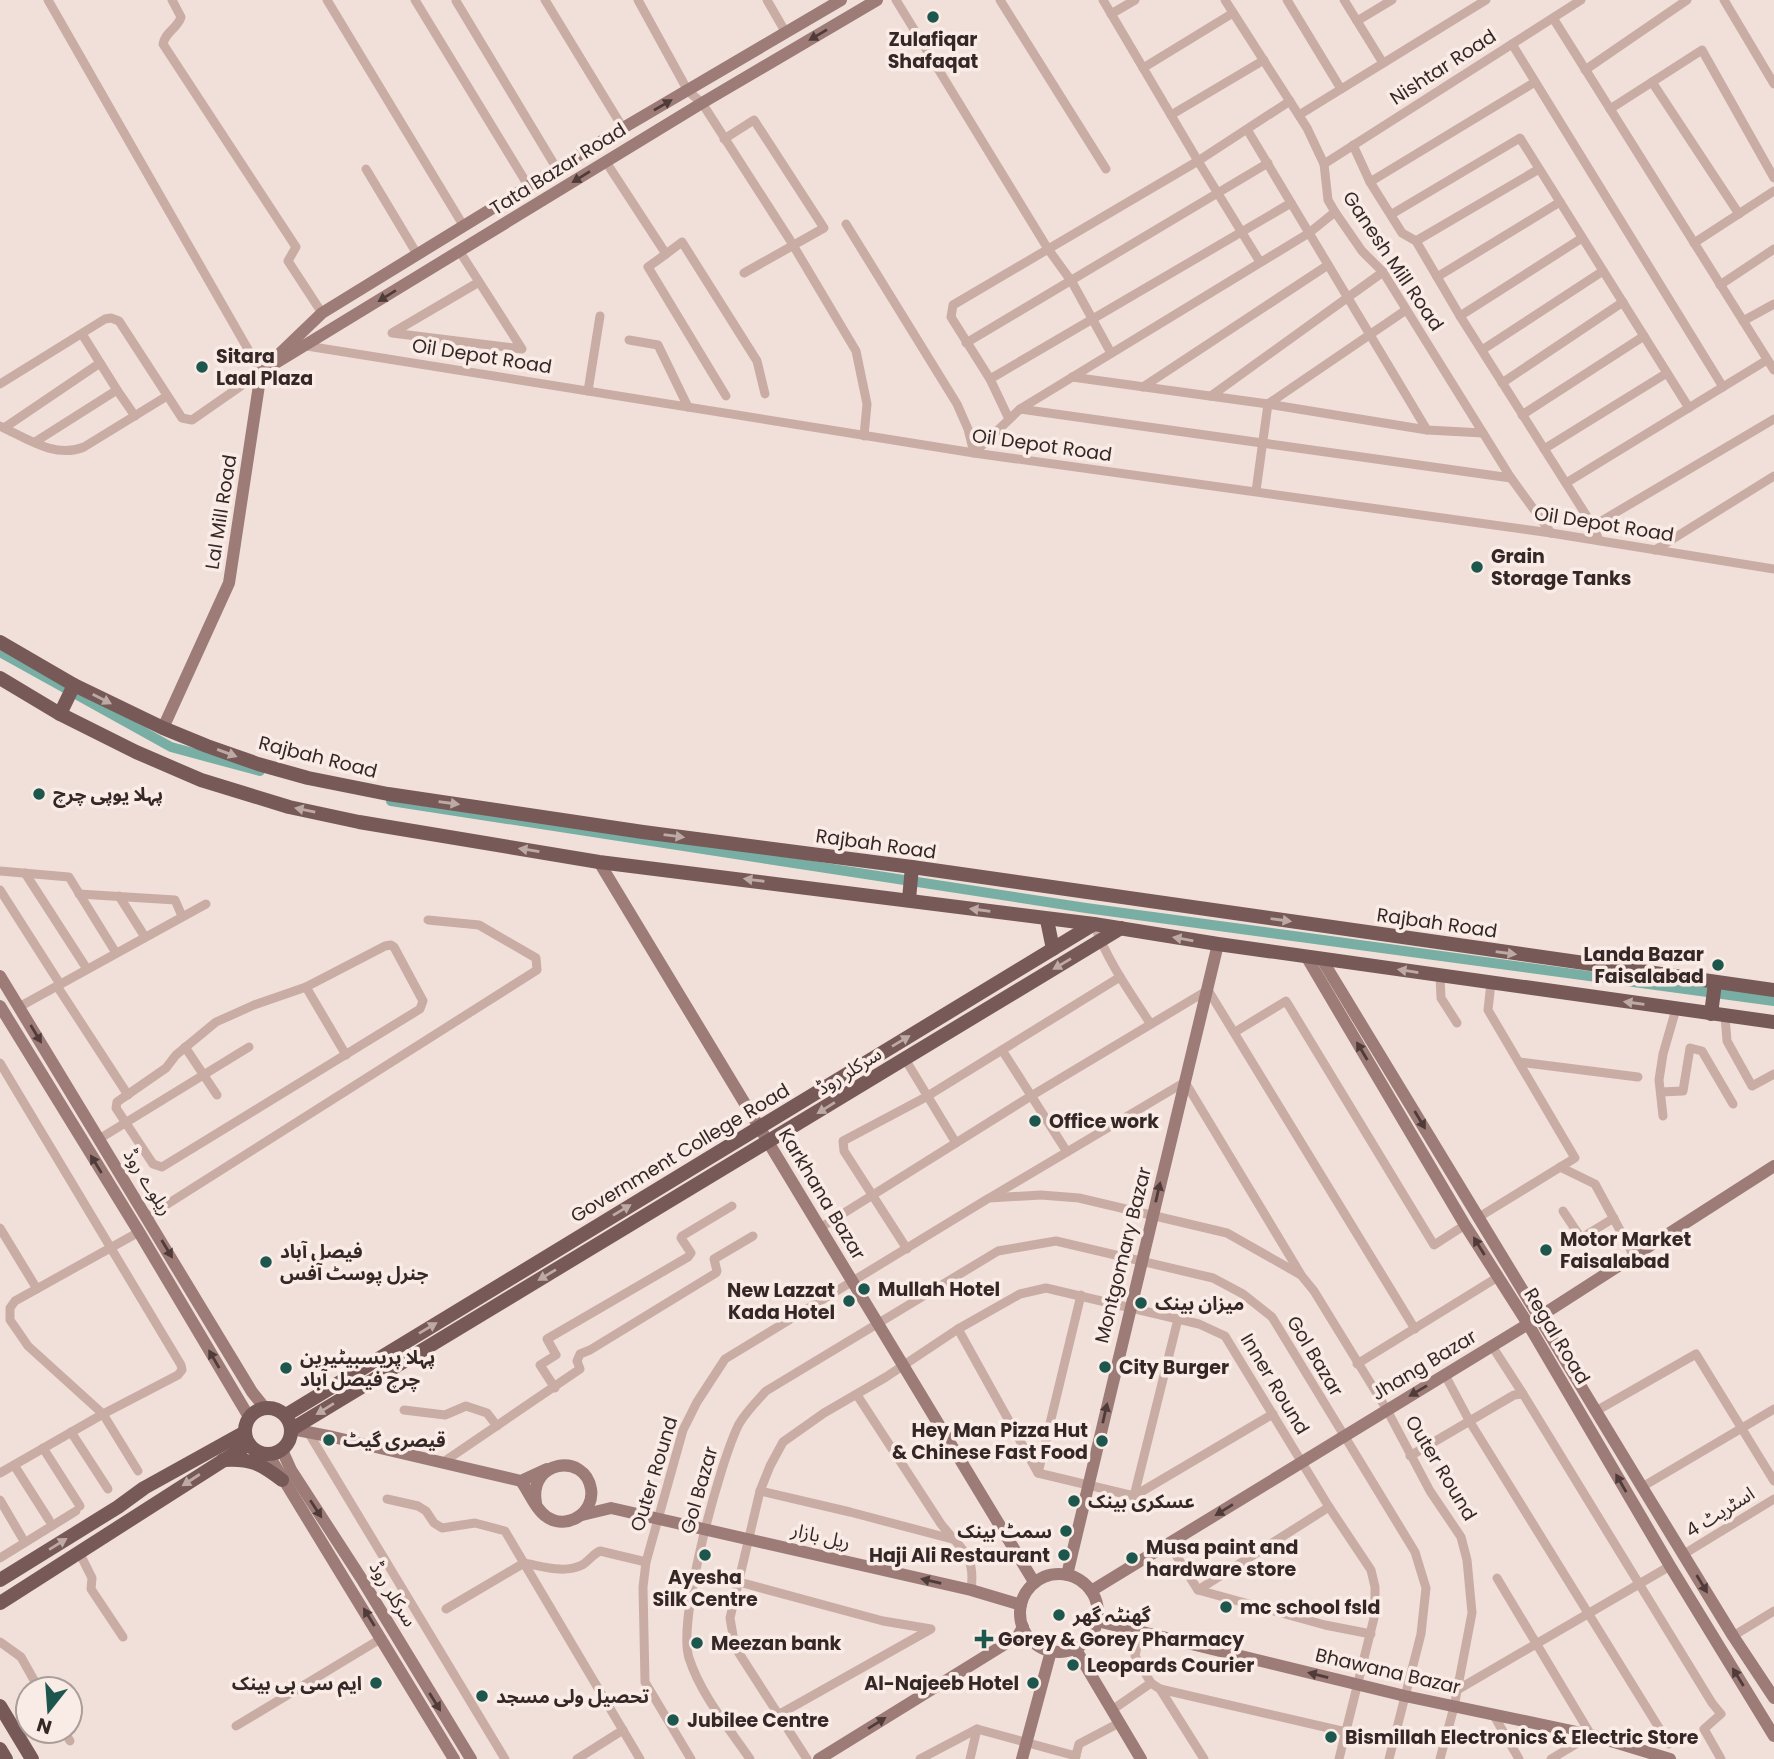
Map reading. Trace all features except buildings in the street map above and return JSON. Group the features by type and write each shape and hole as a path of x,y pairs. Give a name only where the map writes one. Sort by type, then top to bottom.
{"main road":[{"name":"Rajbah Road","path":"0,642 74,686 163,728 258,764 308,778 388,794 1714,986 1774,990"},
{"path":"0,678 136,752 201,780 289,807 359,822 599,862 910,896 1047,920 1094,924 1676,1009 1716,1012 1774,1023"},
{"path":"61,712 74,686"},
{"path":"910,896 912,870"},
{"path":"1047,920 1053,949"},
{"name":"Government College Road","path":"286,1415 1094,924"},
{"name":"سرکلر روڈ","path":"490,1309 769,1143 1121,928"},
{"path":"1714,986 1716,1012"},
{"path":"292,1429 490,1309 483,1295"},
{"path":"0,1603 223,1460 247,1438 249,1418 264,1407 280,1410 286,1415 292,1429 288,1444 282,1450 268,1454 260,1453 247,1438"},
{"path":"0,1580 144,1489 247,1438"},
{"path":"223,1460 241,1458 261,1464 282,1480"},
{"path":"0,1706 32,1759"},
{"path":"0,1749 6,1759"}],"street":[{"path":"48,0 261,372"},
{"path":"172,0 181,17 165,37 163,44 296,247 288,261 322,313"},
{"path":"327,0 463,225"},
{"path":"415,0 529,187"},
{"path":"545,0 623,128"},
{"path":"638,0 688,91 702,103 856,351 867,404 864,436"},
{"path":"766,0 786,33"},
{"name":"Tata Bazar Road","path":"261,372 322,313 623,128 841,0"},
{"name":"Tata Bazar Road","path":"0,384 105,319 111,318 119,321 182,418 192,420 261,372 702,103 877,0"},
{"path":"896,0 1048,249 1094,318 1111,353"},
{"path":"1000,0 1106,169"},
{"path":"1102,0 1260,262"},
{"path":"1111,15 1135,0"},
{"name":"Ganesh Mill Road","path":"1225,0 1299,115 1324,164 1328,200 1335,212 1362,251 1382,272 1511,478 1551,533"},
{"path":"1287,0 1341,89"},
{"path":"1344,0 1383,63"},
{"path":"1357,21 1392,0"},
{"path":"1299,115 1486,0"},
{"name":"Nishtar Road","path":"1324,164 1581,0"},
{"path":"1585,70 1687,0"},
{"path":"1724,0 1774,84"},
{"path":"456,1 557,169"},
{"path":"1143,68 1233,13"},
{"path":"1553,18 1774,370"},
{"path":"1512,44 1723,387"},
{"path":"1610,109 1702,50 1774,178"},
{"path":"1171,115 1264,60"},
{"path":"1370,182 1535,82"},
{"path":"1652,82 1739,214"},
{"path":"1009,419 990,379 951,317 953,305 1198,162 1290,101"},
{"path":"724,139 754,120 824,228 744,273"},
{"path":"1248,131 1427,430"},
{"path":"1392,214 1520,138 1689,408"},
{"path":"1353,145 1370,182 1402,233 1416,241 1460,316 1593,526 1599,540"},
{"path":"606,162 666,254"},
{"path":"966,343 1268,163"},
{"path":"366,169 417,254"},
{"path":"1416,241 1539,169"},
{"path":"1694,243 1774,191"},
{"path":"1437,277 1560,202"},
{"path":"990,379 1291,203"},
{"path":"974,453 1020,409 1309,233 1335,212"},
{"path":"846,223 957,404 968,429 974,453"},
{"path":"1460,316 1582,238"},
{"path":"726,397 648,267 682,242 757,361 765,394"},
{"path":"1720,285 1774,249"},
{"path":"460,251 480,282 522,349 392,333 480,282"},
{"path":"1143,387 1328,265"},
{"path":"1482,350 1603,271"},
{"path":"1211,396 1382,272"},
{"path":"1502,383 1623,302"},
{"path":"1743,321 1774,304"},
{"path":"1256,491 1268,404 1406,310"},
{"path":"588,391 600,316"},
{"path":"82,334 135,415"},
{"path":"1522,415 1644,336"},
{"path":"629,340 658,345 688,407"},
{"name":"Oil Depot Road","path":"307,346 974,453 1551,533 1774,569"},
{"path":"1566,483 1768,360"},
{"path":"2,427 100,363"},
{"name":"Lal Mill Road","path":"163,728 229,583 261,372"},
{"path":"1544,449 1667,373"},
{"path":"1072,377 1268,404 1427,430 1483,433"},
{"path":"35,442 117,390"},
{"path":"2,427 55,451 71,452 167,396"},
{"path":"1020,409 1511,478"},
{"path":"1593,526 1774,419"},
{"path":"1655,550 1774,476"},
{"name":"Karkhana Bazar","path":"599,862 1034,1582"},
{"path":"0,871 69,877 116,953"},
{"path":"25,873 88,969"},
{"path":"0,890 128,1095"},
{"path":"79,894 175,900 183,916"},
{"path":"119,896 145,937"},
{"path":"19,1007 206,904"},
{"path":"147,1217 537,970 536,958 479,925 428,920"},
{"path":"1094,924 1100,941 1150,1023"},
{"name":"Montgomary Bazar","path":"1067,1575 1218,944"},
{"path":"386,946 394,947 423,1001 420,1009 162,1167 157,1167 116,1108 116,1104 166,1068 185,1047 216,1023 254,1004 306,987 386,946"},
{"name":"Regal Road","path":"1314,957 1479,1217 1533,1321 1670,1566 1774,1736"},
{"name":"Regal Road","path":"1314,957 1465,1225 1498,1277 1533,1321 1596,1411 1733,1636 1772,1689"},
{"path":"1440,975 1441,998 1457,1023"},
{"name":"ریلوے روڈ","path":"0,976 252,1392 264,1407"},
{"path":"906,1249 844,1151 844,1141 926,1097 1121,977"},
{"path":"1479,1217 1575,1158 1488,1010 1491,983"},
{"path":"306,987 346,1055"},
{"path":"820,1228 1150,1023 1208,990 1415,1329"},
{"path":"1235,1032 1286,1001 1434,1245 1465,1225"},
{"name":"ریلوے روڈ","path":"0,1006 249,1418"},
{"path":"1663,1116 1659,1080 1663,1054 1676,1009"},
{"path":"1716,1012 1727,1041 1752,1086 1774,1074"},
{"path":"185,1047 217,1095"},
{"path":"99,1139 249,1047"},
{"path":"1661,1092 1683,1091 1690,1048 1702,1051 1733,1104"},
{"path":"1002,1050 1067,1152"},
{"path":"905,1059 956,1143"},
{"path":"1519,1062 1638,1077"},
{"path":"0,1063 182,1370 178,1375 0,1473"},
{"path":"989,1198 1185,1082 1301,1275"},
{"name":"Jhang Bazar","path":"1091,1591 1533,1321 1774,1166"},
{"path":"1560,1167 1595,1184 1634,1256"},
{"name":"Outer Round","path":"691,1759 645,1682 643,1587 646,1562 683,1430 697,1402 725,1359 989,1198 1041,1195 1079,1198 1227,1233 1301,1275 1314,1291 1387,1410 1409,1456 1461,1537 1467,1560 1472,1613 1454,1707 1440,1759"},
{"path":"555,1388 540,1365 556,1356 548,1339 688,1257 691,1253 682,1236 732,1206"},
{"path":"1563,1210 1581,1238 1614,1218"},
{"path":"0,1228 37,1289"},
{"path":"138,1471 103,1415 28,1346 10,1320 10,1308 15,1301 139,1232"},
{"path":"442,1463 580,1369 577,1361 580,1354 716,1273 714,1259 752,1236"},
{"name":"Gol Bazar","path":"750,1759 699,1684 688,1655 688,1617 705,1530 724,1457 740,1421 766,1391 998,1251 1056,1241 1213,1278 1242,1294 1272,1317 1415,1552 1426,1588 1421,1634 1389,1759"},
{"path":"1357,1364 1498,1277"},
{"name":"Inner Round","path":"807,1759 735,1647 730,1618 760,1491 770,1465 783,1442 824,1413 904,1366 958,1329 1020,1294 1046,1288 1199,1324 1225,1336 1329,1507 1371,1570 1375,1587 1375,1614 1339,1759"},
{"path":"1038,1473 1081,1295"},
{"path":"1134,1496 1178,1319"},
{"path":"958,1329 1038,1473 1134,1496 1273,1414"},
{"path":"1492,1346 1721,1714 1704,1729 1721,1759"},
{"path":"1596,1411 1696,1354 1774,1481"},
{"path":"1445,1375 1470,1422 1587,1615 1669,1744"},
{"path":"1409,1456 1514,1395 1523,1394"},
{"path":"857,1395 953,1539 962,1546 974,1570 971,1590"},
{"path":"404,1410 445,1415 466,1406 487,1413 497,1426"},
{"path":"1642,1487 1774,1409"},
{"path":"292,1429 522,1482 556,1465 575,1467 611,1508"},
{"path":"71,1432 108,1489"},
{"path":"307,1432 505,1759"},
{"path":"0,1558 78,1509 43,1448"},
{"name":"سرکلر روڈ","path":"282,1450 290,1470 361,1578 471,1759"},
{"name":"سرکلر روڈ","path":"268,1454 454,1759"},
{"path":"14,1465 49,1520"},
{"path":"536,1503 536,1484 547,1469"},
{"path":"582,1515 591,1498 588,1480"},
{"name":"ریل بازار","path":"522,1482 547,1517 556,1521 565,1522 611,1508 971,1590 1021,1605"},
{"path":"760,1491 953,1539"},
{"path":"387,1499 423,1508 434,1523 442,1528 475,1523 505,1531 640,1759"},
{"name":"اسٹریٹ 4","path":"1684,1554 1774,1499"},
{"path":"0,1500 24,1541"},
{"path":"1198,1590 1329,1507"},
{"path":"1168,1544 1198,1590 1325,1625 1371,1634"},
{"path":"446,1609 524,1563 573,1569 585,1564 600,1551 646,1562"},
{"path":"79,1552 92,1578 91,1589 123,1637"},
{"path":"1457,1690 1670,1566"},
{"path":"1067,1575 1076,1578 1091,1591 1096,1601 1097,1621 1085,1642 1063,1652 1051,1651 1029,1638 1023,1627 1021,1605 1024,1595 1034,1582 1046,1576 1067,1575"},
{"path":"1497,1578 1591,1735 1551,1759"},
{"path":"739,1582 883,1621 931,1629 778,1715"},
{"path":"1733,1636 1774,1611"},
{"name":"Bhawana Bazar","path":"1097,1621 1405,1696 1591,1735 1647,1756 1670,1759"},
{"path":"819,1759 1018,1636 1023,1627"},
{"path":"1140,1631 1135,1656 1151,1683 1160,1689 1346,1732"},
{"path":"236,1726 382,1638"},
{"path":"0,1642 21,1657 31,1675"},
{"path":"1075,1648 1141,1759"},
{"path":"1022,1759 1051,1651"},
{"path":"1112,1710 1151,1683"},
{"path":"1160,1689 1204,1759"},
{"path":"1493,1714 1519,1759"},
{"path":"920,1759 977,1729 1075,1758 1079,1744 1119,1723"},
{"path":"970,1759 977,1729"},
{"path":"577,1759 623,1730"}],"waterway":[{"path":"0,652 171,747 260,771"},
{"path":"391,801 1086,908 1774,1001"}],"place":[{"name":"Zulafiqar Shafaqat","path":"933,17"},
{"name":"Sitara Laal Plaza","path":"202,367"},
{"name":"Grain Storage Tanks","path":"1477,567"},
{"name":"پہلا یوپی چرچ","path":"39,794"},
{"name":"Landa Bazar Faisalabad","path":"1718,965"},
{"name":"Office work","path":"1035,1121"},
{"name":"Motor Market Faisalabad","path":"1546,1250"},
{"name":"فیصل آباد جنرل پوسٹ آفس","path":"266,1262"},
{"name":"Mullah Hotel","path":"864,1289"},
{"name":"New Lazzat Kada Hotel","path":"849,1301"},
{"name":"میزان بینک","path":"1141,1303"},
{"name":"City Burger","path":"1105,1367"},
{"name":"پہلا پریسبیٹیرین چرچ فیصل آباد","path":"286,1368"},
{"name":"قیصری گیٹ","path":"329,1440"},
{"name":"Hey Man Pizza Hut & Chinese Fast Food","path":"1102,1441"},
{"name":"عسکری بینک","path":"1074,1501"},
{"name":"سمٹ بینک","path":"1066,1531"},
{"name":"Ayesha Silk Centre","path":"705,1555"},
{"name":"Haji Ali Restaurant","path":"1064,1555"},
{"name":"Musa paint and hardware store","path":"1132,1558"},
{"name":"mc school fsld","path":"1226,1607"},
{"name":"گھنٹہ گھر","path":"1059,1615"},
{"name":"Gorey & Gorey Pharmacy","path":"984,1639"},
{"name":"Meezan bank","path":"697,1643"},
{"name":"Leopards Courier","path":"1073,1665"},
{"name":"ایم سی بی بینک","path":"376,1683"},
{"name":"Al-Najeeb Hotel","path":"1033,1683"},
{"name":"تحصیل ولی مسجد","path":"482,1696"},
{"name":"Jubilee Centre","path":"673,1720"},
{"name":"Bismillah Electronics & Electric Store","path":"1331,1737"}]}
